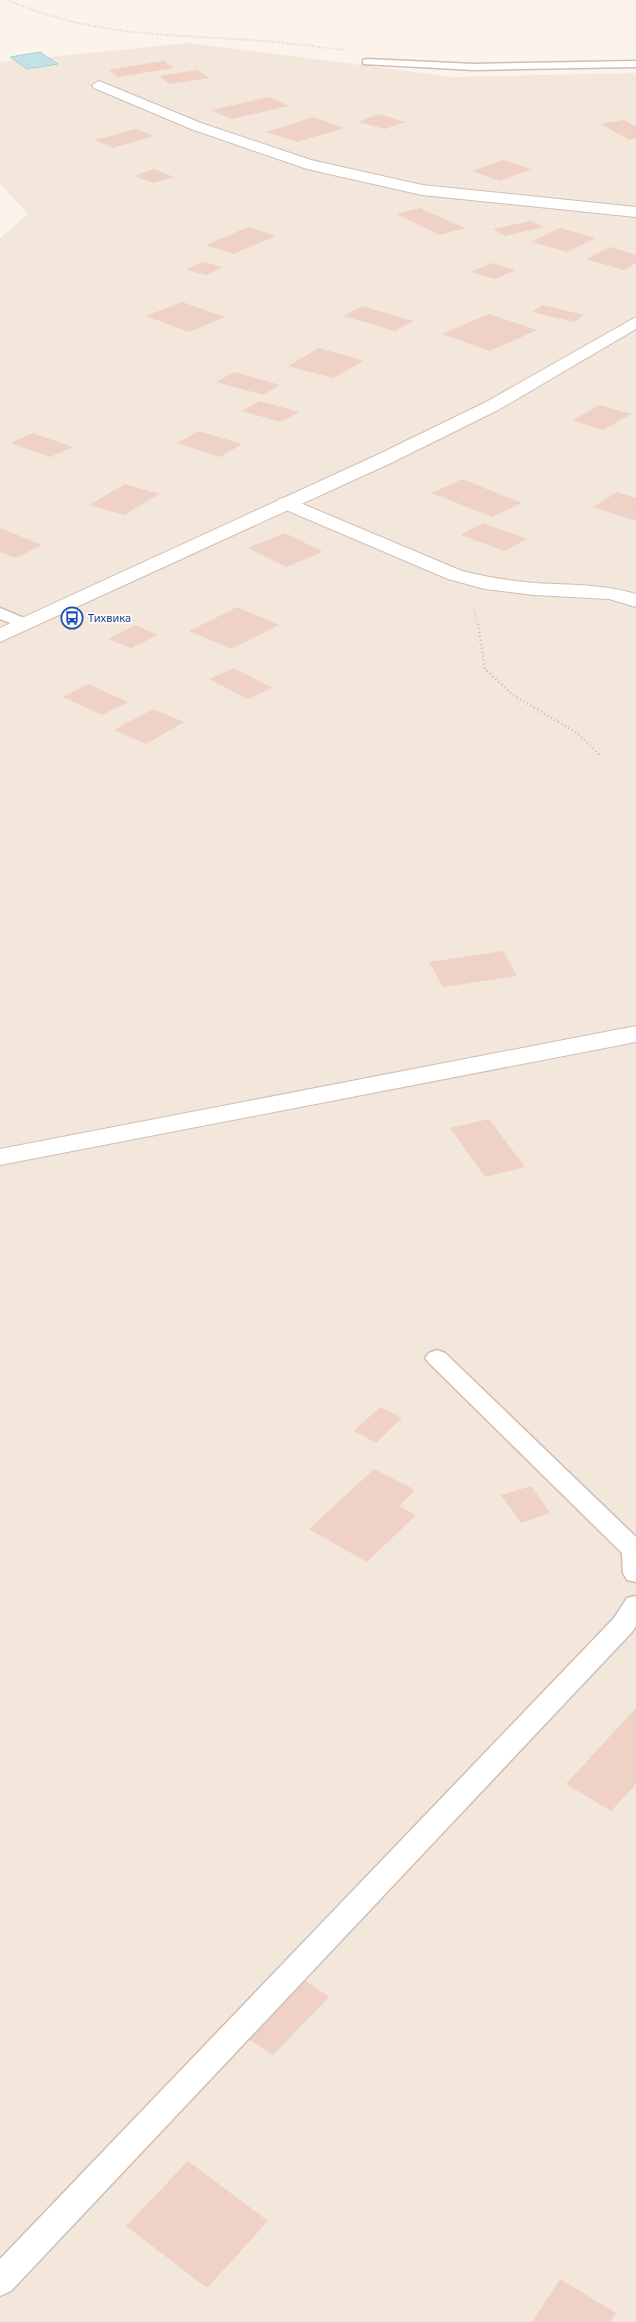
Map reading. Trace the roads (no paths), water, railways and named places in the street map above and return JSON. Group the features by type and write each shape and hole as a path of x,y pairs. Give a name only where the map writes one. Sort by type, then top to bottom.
{"street":[{"path":"99,85 196,126 307,164 422,190 636,212"},
{"path":"0,636 492,406 636,322"},
{"path":"286,503 455,575 485,583 534,589 611,593 636,601"},
{"path":"0,1157 636,1034"}],"lane":[{"path":"367,62 508,67 636,64"},
{"path":"0,613 25,624"},
{"path":"437,1358 634,1550 636,1573"},
{"path":"0,2281 609,1639 636,1605"}],"water":[{"path":"40,52 58,64 27,69 10,57"}],"place":[{"name":"Тихвика","path":"72,618"}]}
